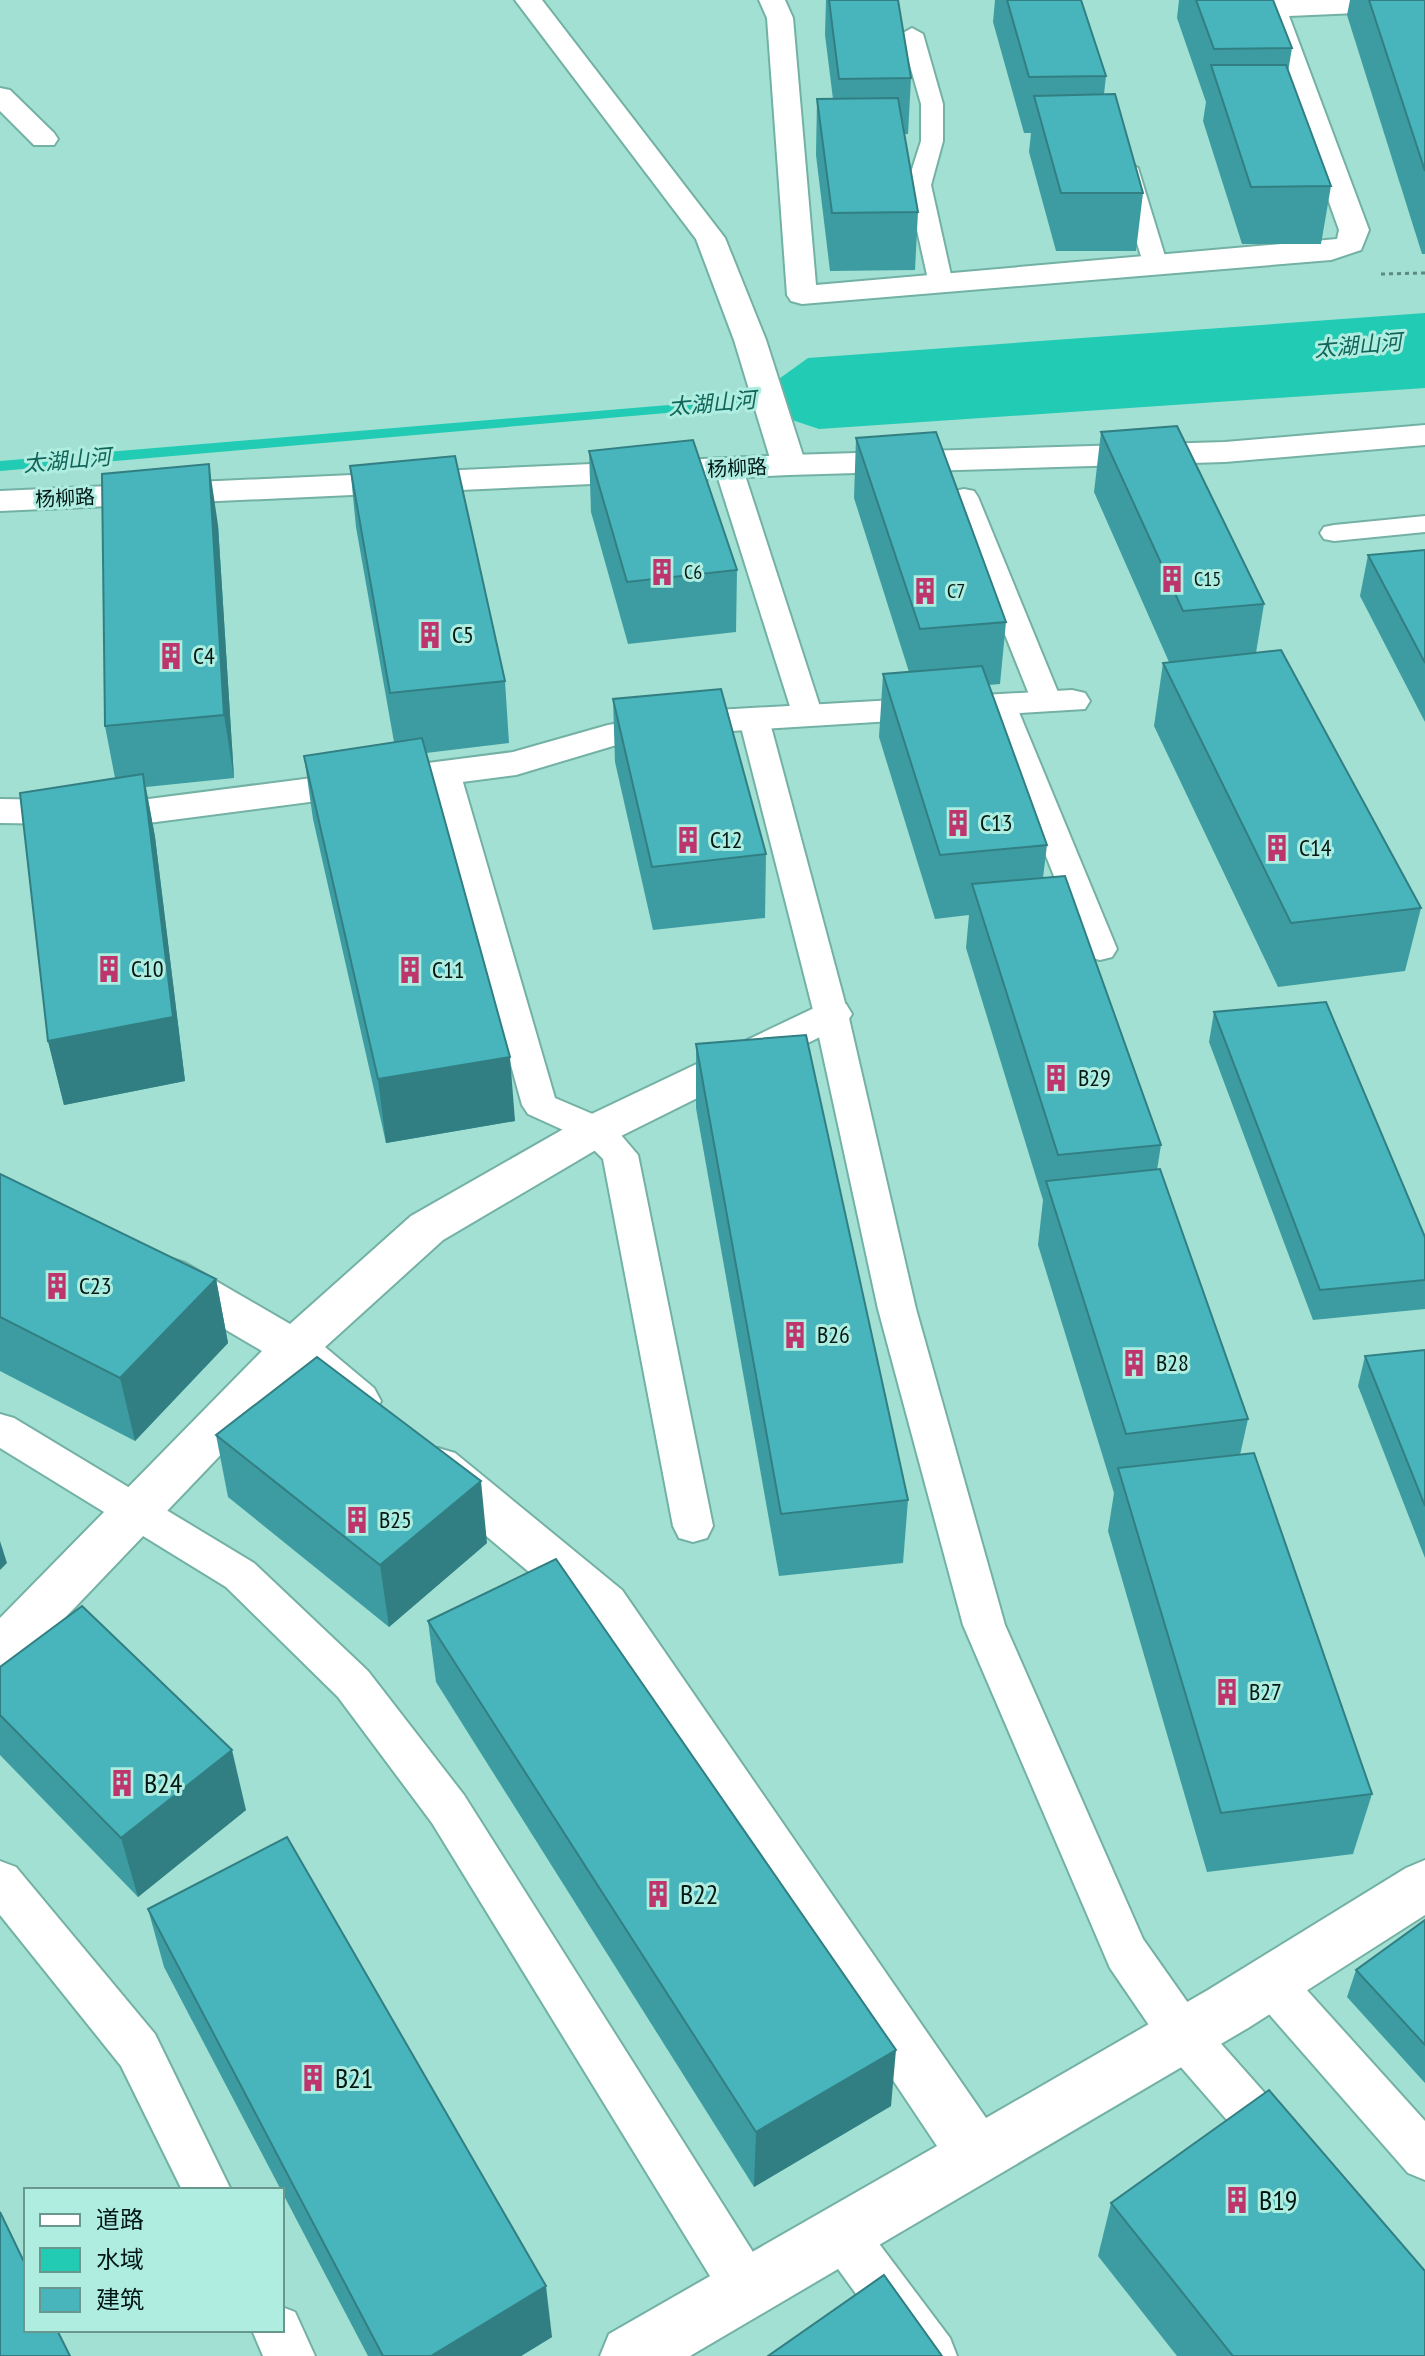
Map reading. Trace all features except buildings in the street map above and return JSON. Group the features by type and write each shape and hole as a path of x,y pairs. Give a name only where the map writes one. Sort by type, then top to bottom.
{"street":[{"path":"528,0 570,50 710,238 750,340 789,465"},
{"path":"772,0 780,18 802,295 1331,251 1351,244 1354,230 1271,4 1425,2"},
{"path":"0,96 44,139"},
{"name":"杨柳路","path":"0,501 789,465 1225,452 1425,435"},
{"path":"0,811 133,813 516,763 608,736 682,723 1059,702"},
{"path":"0,1652 294,1348 427,1228 596,1130 831,1014"},
{"path":"136,1256 294,1348 604,1605 978,2156"},
{"path":"631,2356 1183,2035 1425,1885"}],"lane":[{"path":"912,34 932,104 932,141 919,185 941,284"},
{"path":"1118,144 1156,266"},
{"path":"729,469 808,716"},
{"path":"964,497 1059,702"},
{"path":"1334,533 1425,524"},
{"path":"1001,705 1100,949"},
{"path":"754,719 831,1014 897,1309 984,1625 1126,1953 1183,2035 1304,2174"},
{"path":"445,772 540,1105 596,1130 620,1155 693,1526"},
{"path":"0,1429 240,1575 353,1684 448,1809 747,2289"},
{"path":"0,1881 138,2050 206,2188"},
{"path":"1270,1982 1425,2157"},
{"path":"842,2234 932,2356"},
{"path":"278,2332 290,2356"}],"water":[{"path":"1425,313 1425,388 819,429 789,419 776,381 808,358"}],"waterway":[{"name":"太湖山河","path":"0,466 777,400"}],"place":[{"name":"C6","path":"662,572"},
{"name":"C15","path":"1172,579"},
{"name":"C7","path":"925,591"},
{"name":"C5","path":"430,635"},
{"name":"C4","path":"171,656"},
{"name":"C13","path":"958,823"},
{"name":"C12","path":"688,840"},
{"name":"C14","path":"1277,848"},
{"name":"C10","path":"109,969"},
{"name":"C11","path":"410,970"},
{"name":"B29","path":"1056,1078"},
{"name":"C23","path":"57,1286"},
{"name":"B26","path":"795,1335"},
{"name":"B28","path":"1134,1363"},
{"name":"B25","path":"357,1520"},
{"name":"B27","path":"1227,1692"},
{"name":"B24","path":"122,1783"},
{"name":"B22","path":"658,1894"},
{"name":"B21","path":"313,2078"},
{"name":"B19","path":"1237,2200"}]}
